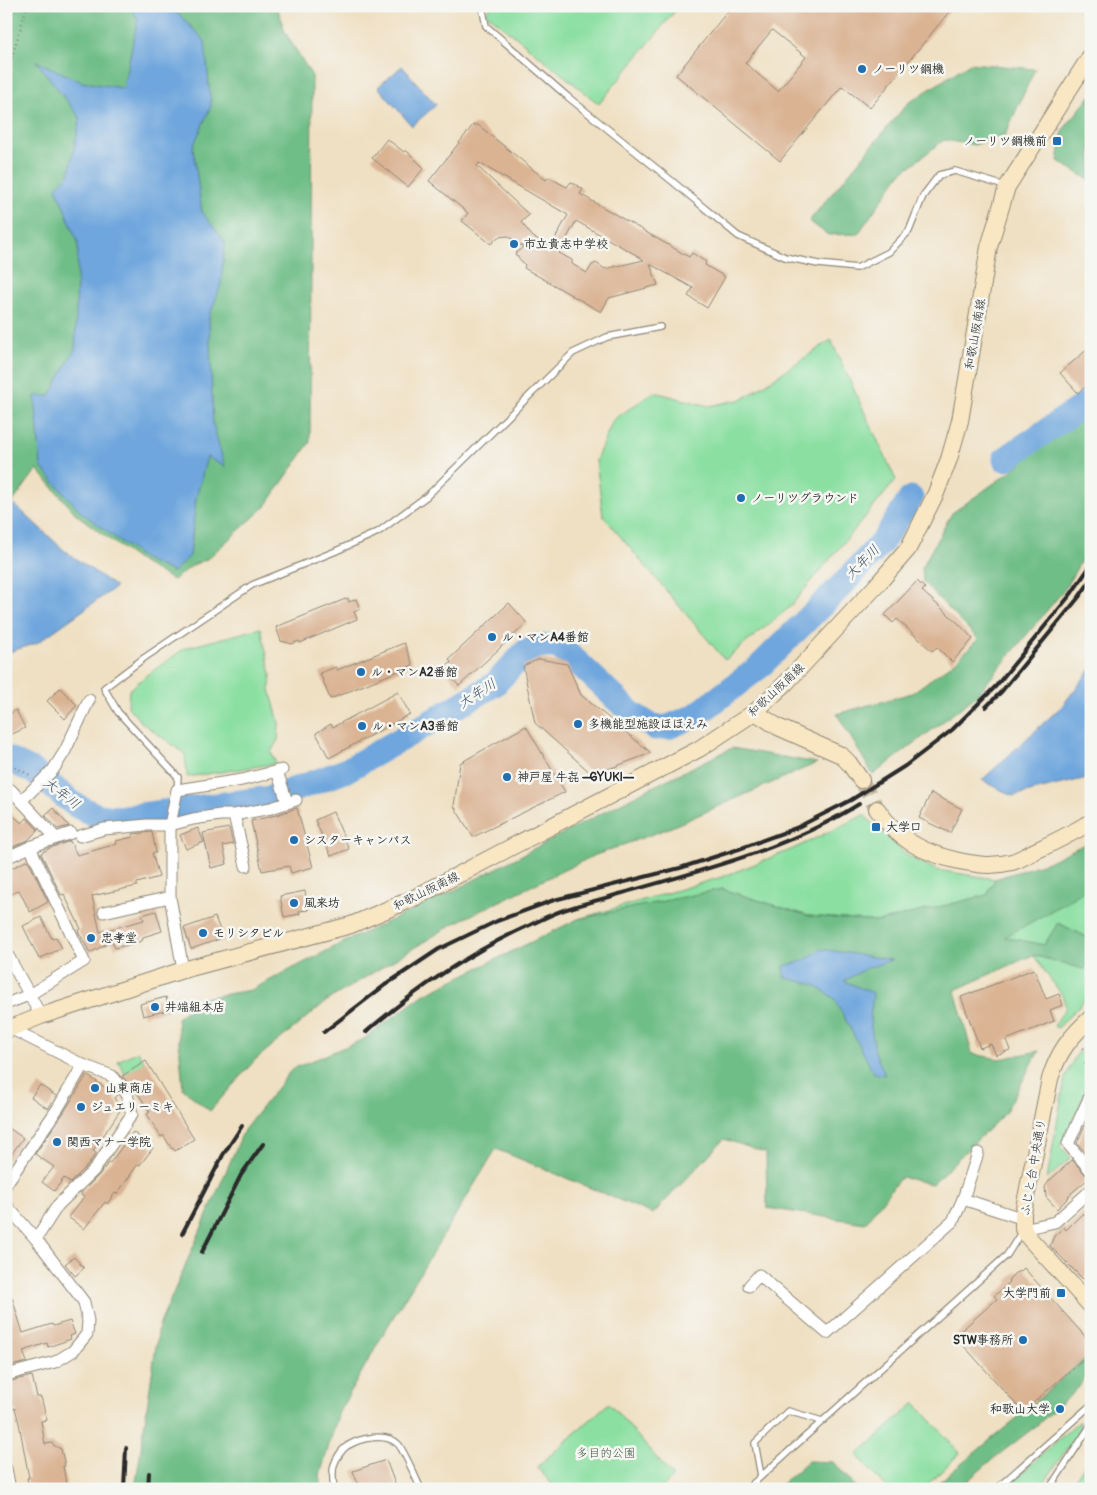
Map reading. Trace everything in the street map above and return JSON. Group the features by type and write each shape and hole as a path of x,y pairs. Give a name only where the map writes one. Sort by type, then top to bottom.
{"main road":[{"name":"和歌山阪南線","path":"8,1029 41,1016 183,970 351,925 412,899 699,749 755,712 786,683 876,586 908,548 936,493 949,459 960,421 989,247 1007,187 1091,55"},
{"path":"755,712 778,727 841,755 849,763 860,780"},
{"path":"877,809 902,837 930,854 973,864 991,866 1014,861 1056,842 1091,822"},
{"name":"ふじと台 中央通り","path":"1088,1298 1029,1238 1023,1224 1023,1214 1050,1080 1055,1064 1066,1044 1091,1018"}],"street":[{"path":"21,801 53,770 90,700"},
{"path":"6,858 56,838 76,834 104,829 171,823 220,815 234,815 271,808 292,801 279,771 242,780 177,790 171,823 170,897 183,970"},
{"path":"6,787 56,838"},
{"path":"234,815 246,866"},
{"path":"6,1004 29,995 84,961 30,847"},
{"path":"104,912 170,897"},
{"path":"6,952 41,1016"},
{"path":"8,1029 83,1065 112,1076 127,1094 132,1114 94,1170 58,1205 36,1240"},
{"path":"6,1184 58,1108 83,1065"},
{"path":"1091,1094 1068,1144 1091,1171"},
{"path":"749,1286 759,1275 827,1333 953,1221 964,1199 978,1153"},
{"path":"964,1199 1023,1224 1055,1222 1091,1190"},
{"path":"6,1205 84,1302 88,1322 87,1334 73,1351 55,1362 6,1375"},
{"path":"6,1468 10,1489"}],"lane":[{"path":"482,6 486,26 568,97 738,236 785,257 818,264 857,268 889,252 909,231 923,196 939,175 955,171 1007,187"},
{"path":"177,790 178,776 118,712 104,688 144,658 252,585 378,532 428,496 573,353 607,338 660,327"},
{"path":"746,1489 1007,1255 1023,1224"},
{"path":"996,1489 1091,1405"},
{"path":"762,1476 755,1443 788,1411 822,1421"},
{"path":"1049,1489 1091,1425"},
{"path":"334,1489 333,1467 346,1447 379,1436 390,1438 400,1445 421,1489"}],"path":[{"path":"6,77 27,6"},
{"path":"6,763 30,774 39,783"},
{"path":"1080,1045 1090,1055 1085,1067 1091,1069"}],"green space":[{"path":"6,6 277,6 285,32 312,76 310,442 266,506 207,559 193,565 173,580 139,561 77,515 37,469 10,506 6,508"},
{"path":"491,6 679,6 599,104 486,13"},
{"path":"970,63 1035,69 1005,135 974,145 944,140 900,174 858,234 828,235 809,221 907,104"},
{"path":"1091,95 1091,181 1058,161 1063,130"},
{"name":"ノーリツグラウンド","path":"831,340 896,480 790,607 725,660 603,516 596,460 613,420 654,392 709,406 743,399"},
{"path":"1091,407 1091,544 1064,590 975,697 873,775 837,714 912,693 956,661 978,639 923,582 922,567 952,513 1010,472"},
{"path":"261,628 271,674 270,689 279,723 278,740 271,752 275,761 274,764 187,777 185,754 141,722 128,707 129,690 185,648"},
{"path":"732,748 817,763 669,828 593,856 455,923 328,1000 255,1060 210,1111 183,1089 177,1018 203,998 251,990 340,944 453,891 648,789"},
{"path":"864,815 907,855 936,870 995,879 987,895 878,922 809,916 722,889 578,919 722,877 793,849"},
{"path":"1091,841 1091,886 1005,937 1044,945 1058,923 1091,939 1091,956 1084,969 1033,955 955,990 972,1054 1000,1059 1039,1051 1005,1113 932,1184 901,1177 865,1223 767,1208 766,1153 724,1139 653,1214 496,1149 386,1329 339,1412 320,1475 322,1489 135,1489 159,1326 244,1130 292,1069 364,1039 423,995 578,919 722,889 809,916 878,922 987,895 995,879 1048,862"},
{"path":"1091,886 1091,939 1058,923 1044,945 1004,937 1063,904"},
{"path":"1033,955 1084,969 1091,956 1091,993 1058,1028 1054,1026 1066,1007 1062,995"},
{"path":"1086,1043 1091,1049 1091,1081 1060,1147 1071,1158 1047,1179 1065,1078 1075,1057"},
{"path":"138,1051 145,1064 126,1076 118,1061"},
{"path":"1091,1353 1091,1369 1076,1390 1036,1426 958,1489 931,1489 1024,1412"},
{"name":"多目的公園","path":"609,1403 673,1477 661,1489 556,1489 537,1467"},
{"path":"915,1403 960,1453 923,1489 887,1489 857,1455"},
{"path":"1080,1420 1079,1430 1040,1489 1004,1489"},
{"path":"1091,1455 1091,1489 1069,1489"},
{"path":"808,1461 833,1462 858,1489 776,1489"}],"water":[{"path":"129,6 171,6 205,41 211,106 193,147 202,212 225,242 221,285 209,317 213,424 225,467 207,457 196,498 190,556 173,572 144,559 82,513 41,467 35,396 50,396 75,349 78,243 56,187 69,174 80,118 36,61 82,82 123,88 138,19"},
{"path":"402,66 436,105 412,126 378,87"},
{"path":"15,505 65,551 116,587 37,643 6,653 6,510"},
{"path":"1091,669 1091,777 1013,796 982,780 1062,706"},
{"path":"821,949 892,960 865,969 844,981 873,993 870,1020 875,1052 885,1075 874,1073 834,998 814,985 784,977 784,966 803,961"}],"building":[{"path":"732,6 954,6 870,108 842,86 780,161 676,75","holes":["772,30 806,57 778,91 745,63"]},
{"path":"473,125 478,125 546,180 548,177 567,187 571,182 583,189 580,194 689,257 692,253 706,262 705,265 725,277 707,308 688,296 693,288 650,264 658,285 609,298 601,312 524,268 525,265 515,254 523,247 508,236 498,237 491,244 462,221 468,213 429,181","holes":["479,163 568,215 551,246 533,237 521,222 529,215 477,166","576,221 638,256 644,260 605,269 596,263 592,265 587,273 572,264 572,260 559,253"]},
{"path":"387,139 404,152 406,150 424,168 408,187 372,158"},
{"path":"1091,346 1091,382 1078,393 1060,373"},
{"path":"917,581 925,588 922,591 973,639 952,662 937,647 932,651 897,619 893,623 885,615"},
{"path":"348,598 349,602 356,599 360,609 354,612 357,619 300,643 299,641 292,644 281,641 276,627"},
{"name":"ル・マンA4番館","path":"509,603 527,623 459,686 443,668 451,663 449,659"},
{"name":"ル・マンA2番館","path":"404,643 413,665 330,699 320,673 336,667 337,670"},
{"name":"多機能型施設ほほえみ","path":"539,659 567,664 581,695 651,753 593,775 535,723 523,666"},
{"path":"60,688 77,705 65,719 47,701"},
{"name":"ル・マンA3番館","path":"398,692 410,714 329,758 316,733 331,724 333,727"},
{"path":"16,710 25,728 6,737 6,716"},
{"name":"神戸屋 牛㐂 ―GYUKI―","path":"526,726 565,792 473,837 454,806 460,763"},
{"path":"931,793 962,809 950,833 919,818"},
{"path":"53,808 69,826 58,829 45,815"},
{"path":"297,808 313,867 291,873 289,866 262,871 251,821"},
{"path":"6,810 22,823 27,818 38,830 28,840 6,850"},
{"path":"333,812 349,849 331,856 315,820"},
{"path":"198,828 204,842 186,849 180,835"},
{"path":"229,828 233,844 223,846 227,864 211,868 203,833"},
{"path":"152,832 156,853 152,853 159,877 137,883 137,886 92,896 100,932 144,920 142,915 156,911 162,931 143,937 142,941 115,948 112,941 90,953 78,931 81,929 64,894 61,895 41,853 70,841 77,855 117,844 116,841 133,837 133,834"},
{"path":"28,860 48,902 30,912 19,890 6,897 6,871"},
{"name":"風来坊","path":"305,891 308,910 299,911 300,914 284,917 280,896"},
{"path":"41,917 52,939 56,937 62,948 39,959 23,926"},
{"name":"モリシタビル","path":"215,917 223,938 191,949 184,928"},
{"path":"1034,969 1046,999 1059,994 1063,1005 1050,1010 1054,1021 1006,1040 1010,1050 996,1055 991,1044 980,1048 961,997"},
{"name":"井端組本店","path":"166,997 169,1010 143,1016 140,1004"},
{"path":"146,1061 194,1139 175,1151 163,1135 161,1137 147,1114 150,1112 133,1086 131,1087 122,1076"},
{"path":"87,1075 109,1090 111,1087 118,1095 114,1098 121,1109 93,1151 96,1153 88,1165 70,1183 64,1178 54,1191 42,1182 54,1167 35,1154"},
{"path":"40,1085 56,1096 48,1109 31,1097"},
{"path":"1091,1118 1091,1159 1077,1143 1085,1125"},
{"path":"6,1126 23,1138 6,1162"},
{"path":"133,1132 153,1148 140,1165 138,1164 117,1194 115,1193 107,1204 105,1202 84,1229 68,1217 84,1197 81,1195 82,1192 110,1163"},
{"path":"1072,1160 1089,1178 1068,1196 1057,1209 1046,1197 1045,1187"},
{"path":"1091,1209 1091,1271 1083,1279 1050,1246 1054,1236 1064,1227 1066,1230 1083,1213 1085,1215"},
{"path":"74,1257 84,1268 75,1276 65,1264"},
{"name":"STW事務所","path":"1024,1268 1091,1343 1091,1352 1023,1412 955,1336 997,1299 994,1296 1008,1284 1009,1279 1015,1273"},
{"path":"9,1288 23,1333 52,1324 53,1326 70,1321 75,1334 70,1336 71,1339 48,1347 47,1343 23,1351 27,1362 6,1367 6,1289"},
{"path":"32,1376 37,1397 41,1397 47,1420 41,1421 45,1444 52,1443 61,1449 67,1489 29,1489 27,1478 29,1478 19,1423 15,1408 13,1409 7,1382"},
{"path":"386,1460 397,1489 360,1489 353,1471"}],"waterway":[{"name":"大年川","path":"1005,459 1091,400"},
{"name":"大年川","path":"6,758 34,772 75,805 98,816 118,818 271,798 345,771 417,730 495,684 525,652 537,646 557,646 573,658 631,713 655,728 668,727 695,716 758,668 847,580 883,541 911,498"}],"tunnel":[{"path":"861,780 877,809"}],"railway":[{"path":"324,1032 385,985 439,949 497,921 554,900 680,868 739,849 796,828 851,800 905,766 952,730 996,686 1071,594 1091,565"},
{"path":"986,707 1002,691 1091,580"},
{"path":"366,1032 444,972 486,947 545,918 575,906 681,877 743,857 803,834 859,804"},
{"path":"182,1234 223,1155 242,1126"},
{"path":"202,1252 241,1175 263,1144"},
{"path":"124,1489 126,1448"},
{"path":"148,1489 149,1473"}],"place":[{"name":"ノーリツ鋼機","path":"862,69"},
{"name":"ノーリツ鋼機前","path":"1057,141"},
{"name":"市立貴志中学校","path":"514,244"},
{"name":"ノーリツグラウンド","path":"741,498"},
{"name":"ル・マンA4番館","path":"492,637"},
{"name":"ル・マンA2番館","path":"361,672"},
{"name":"多機能型施設ほほえみ","path":"578,724"},
{"name":"ル・マンA3番館","path":"362,726"},
{"name":"神戸屋 牛㐂 ―GYUKI―","path":"507,777"},
{"name":"大学口","path":"876,827"},
{"name":"シスターキャンパス","path":"294,840"},
{"name":"風来坊","path":"294,903"},
{"name":"モリシタビル","path":"203,933"},
{"name":"忠孝堂","path":"91,938"},
{"name":"井端組本店","path":"155,1007"},
{"name":"山東商店","path":"95,1088"},
{"name":"ジュエリーミキ","path":"81,1107"},
{"name":"関西マナー学院","path":"57,1142"},
{"name":"大学門前","path":"1061,1293"},
{"name":"STW事務所","path":"1023,1340"},
{"name":"和歌山大学","path":"1060,1409"}]}
